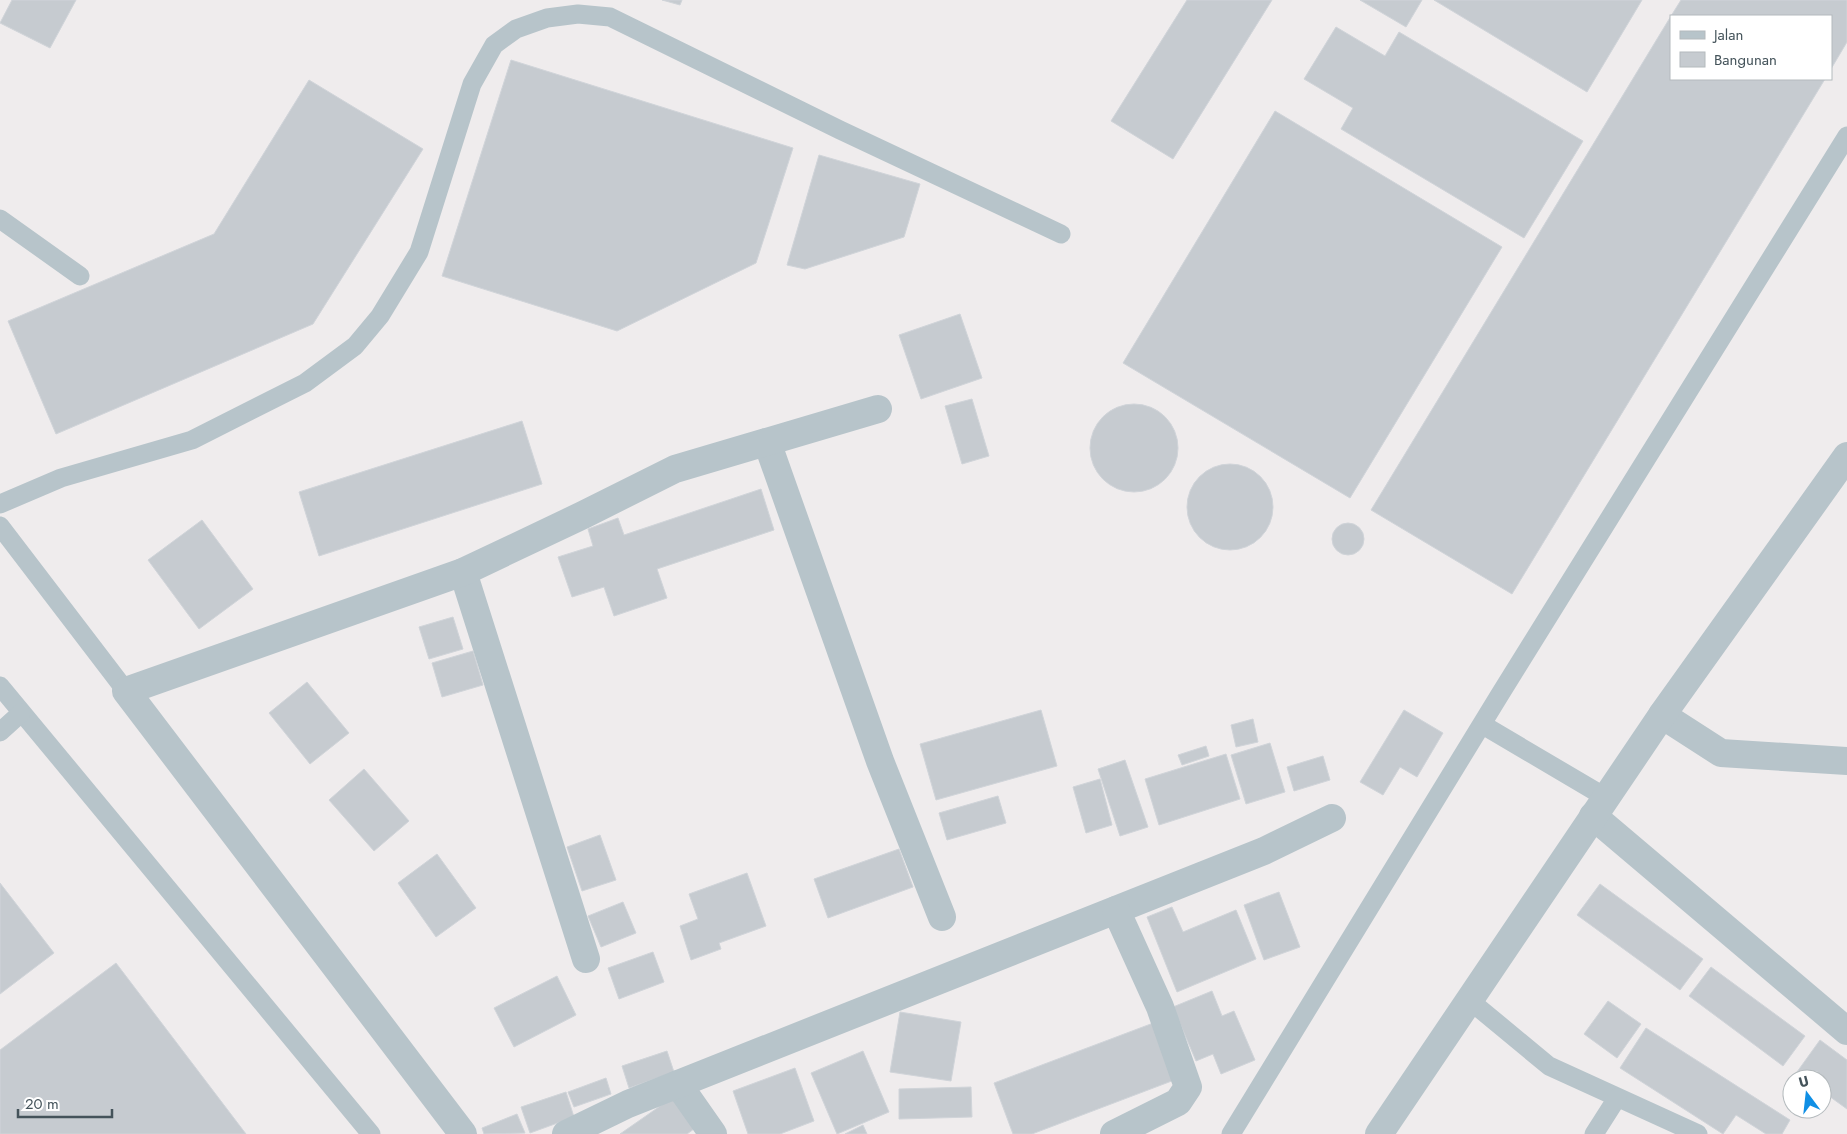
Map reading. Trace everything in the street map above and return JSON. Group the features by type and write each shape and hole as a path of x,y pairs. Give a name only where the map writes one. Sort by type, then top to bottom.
{"street":[{"path":"463,1134 126,691 463,572 675,469 878,409"},
{"path":"768,442 880,761 942,917"},
{"path":"1379,1134 1468,999 1662,715 1847,456"},
{"path":"463,572 586,959"},
{"path":"1662,715 1721,754 1847,761"},
{"path":"1599,807 1847,1031"},
{"path":"566,1134 628,1104 1264,851 1332,818"},
{"path":"1114,1134 1178,1102 1188,1087 1160,1007 1116,910"},
{"path":"678,1084 713,1134"}],"lane":[{"path":"0,504 61,478 192,440 305,383 355,346 380,316 419,252 472,84 494,46 516,29 547,18 578,14 610,17 840,130 1061,234"},
{"path":"1232,1134 1847,136"},
{"path":"0,219 80,276"},
{"path":"0,526 126,691"},
{"path":"0,686 371,1134"},
{"path":"0,732 22,713"},
{"path":"1483,725 1599,807"},
{"path":"1468,999 1549,1066 1698,1134"},
{"path":"1594,1134 1617,1098"}],"building":[{"path":"12,0 76,0 50,48 0,23"},
{"path":"662,0 682,0 680,5"},
{"path":"1187,0 1272,0 1173,159 1111,121"},
{"path":"1360,0 1422,0 1406,27"},
{"path":"1434,0 1642,0 1587,92"},
{"path":"1681,0 1847,0 1847,42 1832,67 1832,15 1672,15"},
{"path":"1670,18 1670,80 1824,80 1512,594 1371,510"},
{"path":"1336,27 1385,56 1399,32 1583,141 1524,238 1341,129 1353,108 1304,79"},
{"path":"511,60 793,148 756,263 617,331 442,276"},
{"path":"309,80 423,149 313,324 56,434 8,321 214,234"},
{"path":"1275,111 1502,247 1350,498 1123,363"},
{"path":"819,155 920,184 904,237 805,269 787,265"},
{"path":"960,314 982,378 921,399 899,335"},
{"path":"972,399 989,456 962,464 945,406"},
{"path":"1134,404 1151,408 1165,417 1174,431 1178,448 1174,465 1165,479 1151,488 1134,492 1117,488 1103,479 1094,465 1090,448 1094,431 1103,417 1117,408"},
{"path":"522,421 542,484 319,556 299,492"},
{"path":"1230,464 1246,467 1254,471 1266,483 1270,491 1273,507 1270,523 1266,531 1254,543 1246,547 1230,550 1214,547 1206,543 1194,531 1190,523 1187,507 1190,491 1194,483 1206,471 1214,467"},
{"path":"761,489 774,530 657,569 667,598 614,616 604,587 572,597 558,557 593,546 588,529 618,518 624,535"},
{"path":"202,520 253,589 199,629 148,560"},
{"path":"1348,523 1354,524 1359,528 1363,533 1363,545 1359,550 1354,554 1348,555 1342,554 1337,550 1333,545 1332,539 1333,533 1337,528 1342,524"},
{"path":"453,617 463,649 429,659 419,627"},
{"path":"473,651 483,685 442,697 432,663"},
{"path":"307,682 349,733 310,764 269,713"},
{"path":"1041,710 1057,766 936,800 920,744"},
{"path":"1404,710 1443,733 1417,777 1400,767 1383,795 1360,782"},
{"path":"1253,719 1258,742 1236,747 1231,725"},
{"path":"1270,743 1285,792 1246,804 1231,755"},
{"path":"1206,746 1209,756 1182,765 1178,755"},
{"path":"1226,754 1240,799 1159,825 1145,779"},
{"path":"1323,756 1330,780 1294,791 1287,767"},
{"path":"1125,760 1148,827 1120,836 1098,769"},
{"path":"364,769 409,821 374,851 329,800"},
{"path":"1100,779 1112,825 1086,833 1073,787"},
{"path":"998,796 1006,823 947,840 939,813"},
{"path":"600,835 616,880 582,891 567,847"},
{"path":"899,849 913,887 828,918 814,879"},
{"path":"437,854 476,908 436,937 398,883"},
{"path":"747,873 766,926 719,943 721,949 691,960 680,926 698,919 689,894"},
{"path":"0,883 54,953 0,994"},
{"path":"1600,884 1703,959 1680,990 1577,915"},
{"path":"1279,892 1300,947 1264,960 1244,905"},
{"path":"623,902 636,933 601,947 588,916"},
{"path":"1172,907 1183,932 1236,910 1256,959 1177,992 1147,917"},
{"path":"653,952 664,982 619,999 608,968"},
{"path":"116,963 246,1134 0,1134 0,1050"},
{"path":"1711,967 1805,1036 1783,1066 1689,996"},
{"path":"557,976 576,1015 514,1047 494,1008"},
{"path":"1212,991 1222,1016 1234,1011 1255,1060 1221,1074 1213,1054 1196,1061 1173,1007"},
{"path":"1608,1001 1641,1024 1617,1058 1584,1034"},
{"path":"900,1012 961,1022 951,1081 890,1072"},
{"path":"1156,1022 1177,1079 1032,1134 1013,1134 994,1083"},
{"path":"1646,1028 1782,1115 1782,1119 1790,1120 1782,1134 1766,1134 1736,1115 1723,1134 1620,1068"},
{"path":"1820,1040 1847,1060 1847,1109 1832,1098 1832,1069 1799,1069"},
{"path":"667,1051 674,1072 629,1088 622,1066"},
{"path":"863,1051 889,1112 837,1134 811,1073"},
{"path":"795,1068 814,1121 780,1134 748,1134 733,1091"},
{"path":"606,1078 611,1094 574,1107 568,1092"},
{"path":"971,1087 972,1117 899,1119 899,1089"},
{"path":"566,1092 574,1117 530,1133 521,1107"},
{"path":"676,1095 698,1126 687,1134 620,1134"},
{"path":"517,1114 525,1133 484,1134 482,1128"},
{"path":"863,1125 867,1134 845,1134"}]}
